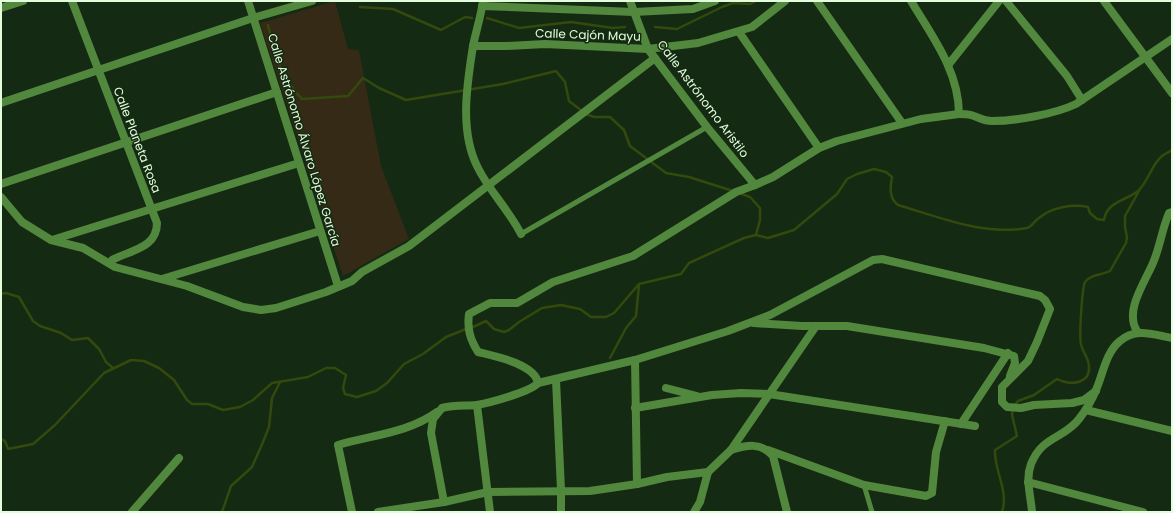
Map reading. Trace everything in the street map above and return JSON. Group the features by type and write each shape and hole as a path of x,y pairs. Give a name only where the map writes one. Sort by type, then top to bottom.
{"street":[{"path":"1,8 23,1"},
{"name":"Calle Planeta Rosa","path":"72,1 97,70 157,223 157,232 153,239 144,246 112,260 111,264"},
{"name":"Calle Astrónomo Álvaro López García","path":"248,1 338,286"},
{"path":"1,103 253,18 312,1"},
{"name":"Calle Astrónomo Aristilo","path":"630,1 648,49 654,58 707,127 755,185"},
{"name":"Calle Cajón Mayu","path":"482,4 634,12 693,9 715,1"},
{"name":"Calle Cajón Mayu","path":"473,46 546,44 648,49 698,43 752,27 785,1"},
{"path":"817,1 902,123"},
{"path":"911,1 949,64 959,97 959,114"},
{"path":"949,64 999,1"},
{"path":"1006,1 1067,76 1082,100"},
{"path":"1104,1 1145,56 1162,82 1172,93"},
{"path":"482,4 473,46 465,121 477,168 513,218 521,234"},
{"path":"739,32 819,148"},
{"path":"538,383 537,378 533,373 524,367 502,358 478,352 470,340 468,323 469,314 490,303 517,303 553,282 633,256 736,192 773,177 819,148 837,141 921,119 959,114 971,115 991,122 1024,119 1065,109 1082,100 1172,38"},
{"path":"1,197 22,222 52,240 83,248 125,270 187,286 244,307 260,310 276,308 326,292 352,281 362,272 410,246 654,58"},
{"path":"1,184 276,92"},
{"path":"52,240 299,163"},
{"path":"1138,332 1132,320 1138,297 1144,279 1154,263 1165,222 1169,214 1172,212"},
{"path":"162,279 320,231"},
{"path":"352,512 338,445 416,424 442,408 477,405 525,391 535,387 538,383 556,380 635,360 696,342 770,315 809,296 873,260 886,260 1040,296 1045,300 1050,309 1028,361 1002,387 1002,402 1007,407 1013,408 1072,403 1084,400 1096,391"},
{"path":"748,323 847,326 950,342 1008,353 1016,359 1008,381"},
{"path":"791,325 803,336 803,344"},
{"path":"694,512 700,502 708,472 731,450 816,326"},
{"path":"1032,512 1028,473 1032,462 1042,446 1071,428 1086,410 1096,391 1112,351 1120,341 1138,332 1172,338"},
{"path":"960,424 1008,353"},
{"path":"635,360 637,484"},
{"path":"556,380 561,512"},
{"path":"666,388 699,396"},
{"path":"635,408 699,396 741,393 769,394 873,408 945,422 975,426"},
{"path":"477,405 490,512"},
{"path":"1086,410 1172,431"},
{"path":"437,412 432,424 431,433 444,502"},
{"path":"731,450 749,445 760,446 864,485 926,496 932,493 936,452 945,422"},
{"path":"768,450 773,456 787,512"},
{"path":"132,512 179,458"},
{"path":"378,512 444,502 488,492 561,490 590,491 637,484 667,477 708,472"},
{"path":"1028,482 1143,512"}],"lane":[{"path":"521,234 707,127"},
{"path":"864,485 872,512"}],"shaded area":[{"path":"335,1 348,49 359,50 381,166 409,239 343,276 260,23"}],"waterway":[{"path":"655,27 677,29 733,3 750,4 756,1"},
{"path":"360,7 393,9 441,30 465,17 472,18"},
{"path":"487,18 519,28 571,22 613,28 625,27"},
{"path":"268,25 276,56 283,74 288,83 302,99 348,96 363,78 379,88 406,100 503,84 556,71 565,82 569,101 582,111"},
{"path":"586,114 594,117 610,117 624,130 630,146 666,173 689,177 733,191"},
{"path":"471,328 486,321 494,329 504,332 542,308 561,305 580,309 591,317 606,317 614,313 639,284 681,274 689,263 744,238 756,235 768,238 794,230 837,194 847,179 857,174 874,169 886,172 892,177 891,192 893,199 898,205 962,224 1011,230 1027,228 1044,214 1069,206 1088,207 1090,213 1097,219 1104,220 1106,214 1113,205 1138,191 1162,156 1172,150"},
{"path":"1002,512 1004,496 995,458 995,450 1017,436 1012,415 1013,408 1018,401 1034,395 1057,379 1069,383 1075,383 1085,378 1088,374 1088,361 1080,339 1085,282 1093,276 1110,271 1126,243 1127,237 1125,216 1139,191"},
{"path":"739,193 750,197 760,208 760,220 756,235"},
{"path":"610,358 626,328 636,316 639,285"},
{"path":"1,294 6,293 19,297 33,321 40,326 61,333 72,340 88,338 99,349 106,362 113,368"},
{"path":"1,439 5,441 8,449 33,444 55,425 104,373 131,360 144,361 159,368 174,380 187,400 192,404 208,404 223,410 240,407 253,400 272,383 308,377 326,368 335,368 346,375 343,388 345,394 357,397 376,391 387,383 404,364 423,354 446,337 466,329"},
{"path":"222,512 231,486 252,467 269,427 272,398 280,382"}]}
